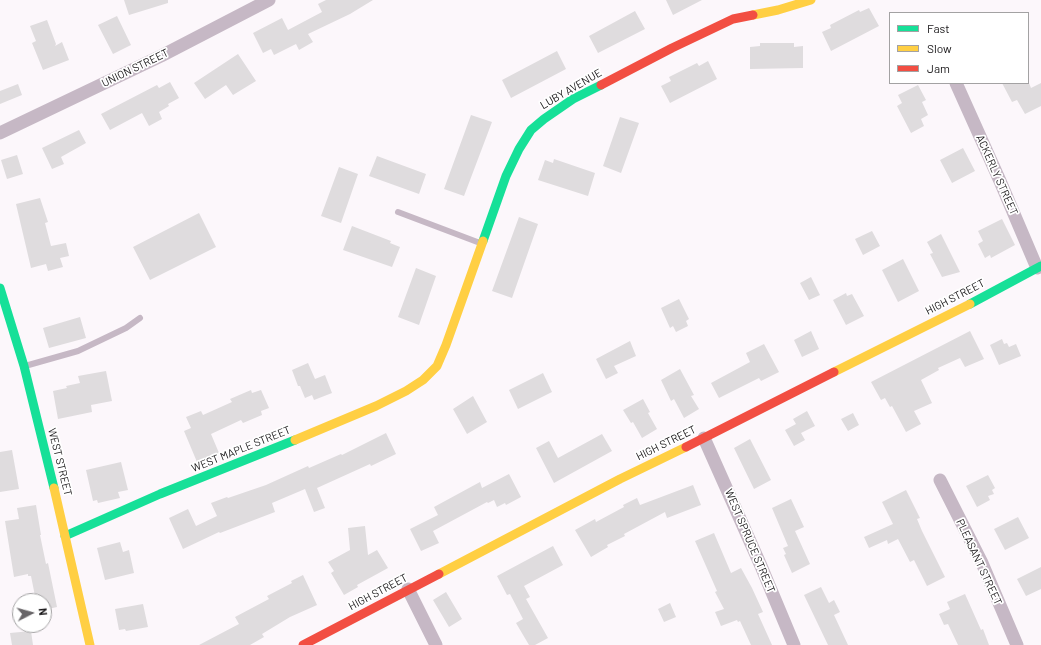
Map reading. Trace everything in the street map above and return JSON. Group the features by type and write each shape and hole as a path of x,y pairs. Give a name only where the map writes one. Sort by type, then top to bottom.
{"street":[{"name":"UNION STREET","path":"0,133 161,56 269,0"},
{"name":"LUBY AVENUE","path":"425,379 437,366 446,345 506,176 518,149 531,130 573,99 672,48 733,19 778,10 811,0"},
{"name":"ACKERLY STREET","path":"956,84 1039,267"},
{"name":"HIGH STREET","path":"303,645 620,479 704,438 1039,267"},
{"name":"WEST STREET","path":"0,288 24,366 56,492 90,645"},
{"name":"WEST MAPLE STREET","path":"65,536 160,494 265,453 376,406 406,391 425,379"},
{"name":"WEST SPRUCE STREET","path":"704,438 761,566 794,645"},
{"name":"PLEASANT STREET","path":"940,480 982,563 1017,645"},
{"path":"408,589 436,645"}],"lane":[{"path":"398,212 482,243"},
{"path":"24,366 78,351 126,328 140,318"}],"building":[{"path":"124,0 168,0 168,3 129,15"},
{"path":"326,0 373,0 350,14 308,34 313,42 299,50 296,44 274,55 271,49 263,53 253,33 282,18 288,30 322,12 318,4"},
{"path":"666,0 702,0 673,15"},
{"path":"869,8 879,26 831,51 822,32 831,28 830,25 859,10 860,12"},
{"path":"635,11 645,29 598,53 589,36"},
{"path":"117,16 131,45 113,54 98,25"},
{"path":"47,20 56,44 55,46 62,42 69,60 43,70 32,43 36,41 30,26"},
{"path":"760,43 794,43 794,47 803,46 803,68 750,69 750,47 760,46"},
{"path":"557,51 566,69 511,98 502,80"},
{"path":"238,54 256,81 233,95 226,85 205,99 194,83"},
{"path":"708,61 717,79 670,103 661,86 671,81 669,77 697,63 699,66"},
{"path":"170,82 179,98 168,104 169,106 159,112 162,119 149,126 142,113 110,130 101,114 157,85 159,88"},
{"path":"1029,83 1031,88 1041,83 1041,106 1025,114 1017,100 1012,102 1003,84"},
{"path":"18,84 22,95 0,104 0,91"},
{"path":"918,85 926,100 922,102 928,115 921,119 924,126 911,133 897,106 902,103 898,95"},
{"path":"471,115 492,122 464,196 444,189"},
{"path":"620,117 639,123 621,173 603,166"},
{"path":"79,130 86,143 61,157 64,164 52,169 42,148"},
{"path":"963,148 975,171 952,183 940,160"},
{"path":"17,155 23,174 7,179 1,160"},
{"path":"377,156 426,174 419,194 369,176"},
{"path":"554,159 595,173 588,196 538,180 545,160 553,163"},
{"path":"339,167 358,174 341,223 321,216"},
{"path":"40,198 48,222 45,223 51,246 66,243 69,256 60,258 63,267 48,271 46,264 31,268 16,204"},
{"path":"199,213 216,247 150,280 133,247"},
{"path":"519,217 538,224 512,298 492,291"},
{"path":"1002,219 1015,245 991,258 990,255 985,258 978,244 983,241 978,231"},
{"path":"352,226 391,241 390,243 400,247 392,267 343,250"},
{"path":"872,231 880,246 863,255 855,239"},
{"path":"941,234 960,272 942,277 930,254 933,253 927,242"},
{"path":"903,259 919,291 898,302 882,270"},
{"path":"416,268 436,276 419,325 398,317"},
{"path":"811,277 820,295 809,300 800,283"},
{"path":"846,293 847,296 852,294 864,316 846,325 833,300"},
{"path":"679,299 689,319 686,321 688,326 676,332 673,326 670,328 661,308"},
{"path":"80,317 86,338 49,348 43,328"},
{"path":"811,331 819,349 802,357 794,340"},
{"path":"970,331 984,359 965,367 960,358 938,368 939,370 921,380 932,403 914,411 921,424 906,432 892,406 890,407 885,398 881,400 871,382"},
{"path":"1002,339 1004,344 1007,343 1009,347 1016,344 1021,356 999,365 990,345"},
{"path":"630,341 636,356 614,366 618,373 606,379 596,359"},
{"path":"764,344 779,372 761,381 759,378 719,398 711,383 750,362 746,353"},
{"path":"308,363 315,379 325,375 332,393 314,400 312,395 305,398 300,386 298,386 292,370"},
{"path":"680,369 694,395 691,396 699,409 684,418 674,399 671,401 661,380"},
{"path":"106,371 112,401 91,405 92,412 58,419 53,391 80,383 78,376"},
{"path":"543,373 552,392 518,409 509,390"},
{"path":"251,390 252,393 261,390 269,408 261,411 262,415 243,423 241,420 211,434 219,453 197,462 184,431 191,428 186,417 201,411 203,415 232,402 230,399"},
{"path":"473,396 487,422 467,434 453,409"},
{"path":"643,399 650,412 648,413 657,429 642,438 633,422 631,423 623,410"},
{"path":"807,411 815,426 801,433 805,440 794,446 785,430 796,424 793,419"},
{"path":"853,413 859,425 848,431 841,419"},
{"path":"386,433 396,454 317,488 325,508 314,512 305,489 272,503 275,512 220,533 219,532 183,549 169,518 188,509 196,526 217,516 211,503 266,485 308,466 309,468 341,454 342,455"},
{"path":"602,434 612,451 554,483 536,448 549,441 558,458"},
{"path":"750,439 771,480 754,489 734,448"},
{"path":"12,450 19,489 0,492 0,452"},
{"path":"121,462 128,490 118,492 120,498 98,503 97,500 93,501 86,470"},
{"path":"509,474 521,497 506,505 505,503 497,507 494,500 488,503 487,502 433,531 439,543 421,551 410,529 438,515 434,507 480,482 482,488"},
{"path":"988,475 995,488 992,490 994,494 988,496 990,500 977,507 966,486"},
{"path":"693,485 701,505 667,518 665,512 624,534 625,536 607,545 608,547 591,557 575,530 595,519 596,522 637,498 640,505"},
{"path":"906,490 920,518 917,519 922,531 945,577 927,586 914,560 910,562 898,539 888,544 887,540 869,548 864,537 893,524 882,502"},
{"path":"791,499 804,527 795,531 810,564 792,573 784,555 786,554 783,548 788,546 772,508"},
{"path":"36,505 40,535 46,564 48,563 57,607 52,608 52,593 34,593 31,576 28,576 28,574 14,577 5,521 19,519 17,508"},
{"path":"1018,517 1029,538 1005,550 994,529"},
{"path":"365,526 368,555 377,550 388,568 357,585 358,587 344,595 331,573 334,571 328,562 350,550 348,528"},
{"path":"714,533 731,573 741,568 752,588 763,612 758,614 772,645 751,645 740,621 738,622 737,620 721,626 715,612 724,609 715,592 717,591 695,541"},
{"path":"120,542 123,552 129,550 134,573 105,580 97,548"},
{"path":"553,546 563,565 524,586 530,597 526,599 548,638 535,645 529,645 516,623 523,619 510,594 507,595 497,576"},
{"path":"1041,567 1041,589 1026,596 1017,579"},
{"path":"303,575 317,605 290,617 262,634 264,637 250,645 199,645 239,624 235,617 269,599 267,596 292,583 291,581"},
{"path":"821,587 829,603 834,600 840,612 834,615 848,645 828,645 804,595"},
{"path":"446,592 462,619 449,627 433,600"},
{"path":"965,594 981,630 983,629 989,645 958,645 948,624 944,625 939,614 950,609 947,602"},
{"path":"670,603 676,617 664,622 658,609"},
{"path":"143,604 148,627 126,631 125,629 119,630 115,609"},
{"path":"10,633 31,633 33,645 12,645"}],"traffic: fast":[{"path":"483,241 506,176 519,149 531,130 573,99 601,85"},
{"path":"970,304 1041,266"},
{"path":"0,288 24,366 54,488"},
{"path":"65,536 160,494 295,440"}],"traffic: slow":[{"path":"753,15 778,10 811,0"},
{"path":"295,440 376,406 406,391 423,380 437,366 483,241"},
{"path":"834,372 970,304"},
{"path":"439,574 620,479 686,447"},
{"path":"54,488 90,645"}],"traffic: jam":[{"path":"601,85 672,48 733,19 753,15"},
{"path":"686,447 834,372"},
{"path":"303,645 439,574"}]}
